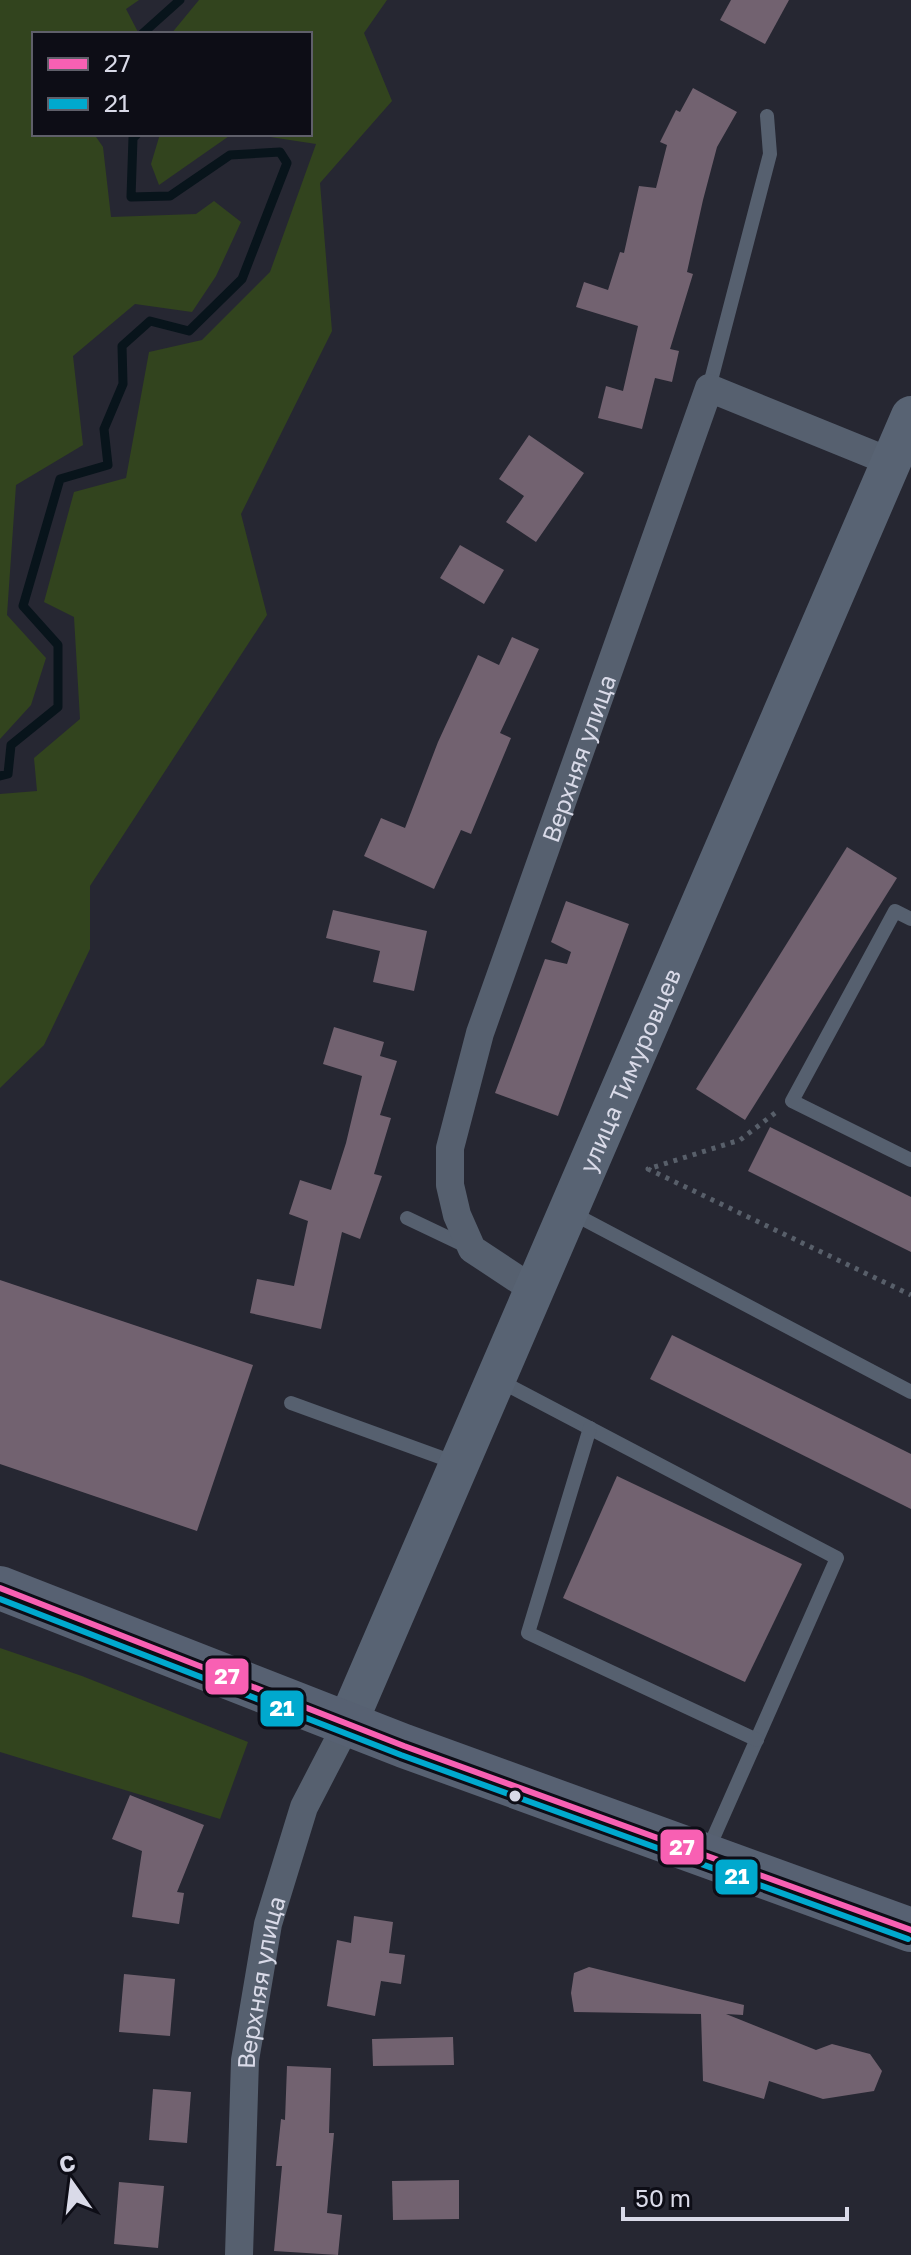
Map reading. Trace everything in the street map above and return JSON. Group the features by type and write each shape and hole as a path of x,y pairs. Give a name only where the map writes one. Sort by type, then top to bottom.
{"main road":[{"path":"0,1588 347,1724 911,1930"}],"street":[{"path":"709,388 891,462"},
{"name":"Верхняя улица","path":"472,1249 457,1215 450,1185 450,1148 480,1033 709,388"},
{"name":"улица Тимуровцев","path":"347,1724 911,416"},
{"path":"472,1249 534,1290"},
{"name":"Верхняя улица","path":"239,2255 245,2060 268,1924 304,1807 347,1724"}],"lane":[{"path":"709,388 770,154 767,116"},
{"path":"911,919 895,911 792,1101 911,1160"},
{"path":"568,1211 911,1392"},
{"path":"407,1218 472,1249"},
{"path":"496,1379 837,1558 706,1856"},
{"path":"291,1403 459,1464"},
{"path":"590,1428 528,1633 757,1740"}],"path":[{"path":"792,1101 740,1140 648,1169 911,1295"}],"green space":[{"path":"0,0 139,0 126,9 138,32 32,32 32,136 95,136 103,147 111,217 196,214 214,201 241,222 216,276 192,312 135,304 73,356 83,445 16,485 7,615 46,658 31,705 0,739"},
{"path":"199,0 387,0 364,33 392,101 320,183 332,331 241,514 267,615 90,886 90,949 44,1045 0,1088 0,794 37,791 34,758 80,719 74,617 44,602 74,492 126,478 149,352 202,340 270,272 316,144 264,136 312,136 312,32 173,32"},
{"path":"159,136 229,136 159,185 151,164"},
{"path":"0,1648 82,1676 248,1742 220,1819 0,1752"}],"building":[{"path":"731,0 789,0 765,44 720,20"},
{"path":"693,88 737,112 717,147 703,200 687,272 693,274 670,349 679,351 672,382 655,378 642,429 598,418 606,386 623,391 638,326 576,307 584,282 608,290 620,252 624,253 639,186 656,188 667,145 660,142 676,110 680,112"},
{"path":"529,435 584,473 536,542 506,522 524,496 499,479"},
{"path":"460,545 504,570 484,604 440,578"},
{"path":"512,637 539,649 500,733 511,738 471,834 461,830 434,889 364,856 381,818 405,828 438,742 478,655 499,665"},
{"path":"847,847 897,878 745,1120 696,1089"},
{"path":"566,901 629,924 558,1116 495,1093 545,959 567,964 571,952 551,942"},
{"path":"333,910 427,931 414,991 373,982 380,951 326,938"},
{"path":"334,1027 384,1042 380,1056 397,1061 380,1115 391,1118 374,1174 382,1176 360,1239 342,1232 321,1329 250,1313 257,1279 294,1286 308,1221 289,1214 300,1180 331,1190 346,1143 362,1076 323,1064"},
{"path":"770,1127 911,1197 911,1252 748,1171"},
{"path":"0,1280 253,1365 197,1531 0,1464"},
{"path":"672,1335 911,1454 911,1509 650,1379"},
{"path":"617,1476 802,1564 745,1682 563,1598"},
{"path":"130,1795 204,1825 177,1892 184,1893 179,1924 132,1917 142,1851 112,1839"},
{"path":"354,1916 393,1922 389,1953 405,1955 401,1984 381,1981 375,2016 327,2006 337,1940 351,1943"},
{"path":"589,1967 744,2005 743,2015 726,2014 816,2050 832,2044 870,2054 882,2071 874,2091 823,2099 769,2081 764,2099 703,2081 701,2014 574,2012 571,1993 574,1973"},
{"path":"124,1974 175,1979 170,2036 119,2032"},
{"path":"453,2037 454,2065 373,2066 372,2039"},
{"path":"287,2066 331,2068 329,2133 334,2133 327,2213 342,2215 338,2255 274,2251 282,2166 276,2166 281,2119 285,2120"},
{"path":"153,2089 191,2092 187,2143 149,2140"},
{"path":"459,2180 459,2219 393,2220 392,2181"},
{"path":"119,2182 164,2186 158,2248 114,2244"}],"waterway":[{"path":"144,32 180,0"},
{"path":"0,776 8,774 11,745 58,707 58,645 23,606 60,479 108,465 104,429 123,384 122,346 150,321 189,331 242,279 287,163 280,152 230,155 170,196 131,197 135,136"}],"transit line":[{"name":"27","path":"0,1588 404,1746 911,1930"},
{"name":"21","path":"0,1599 401,1755 908,1939"}]}
